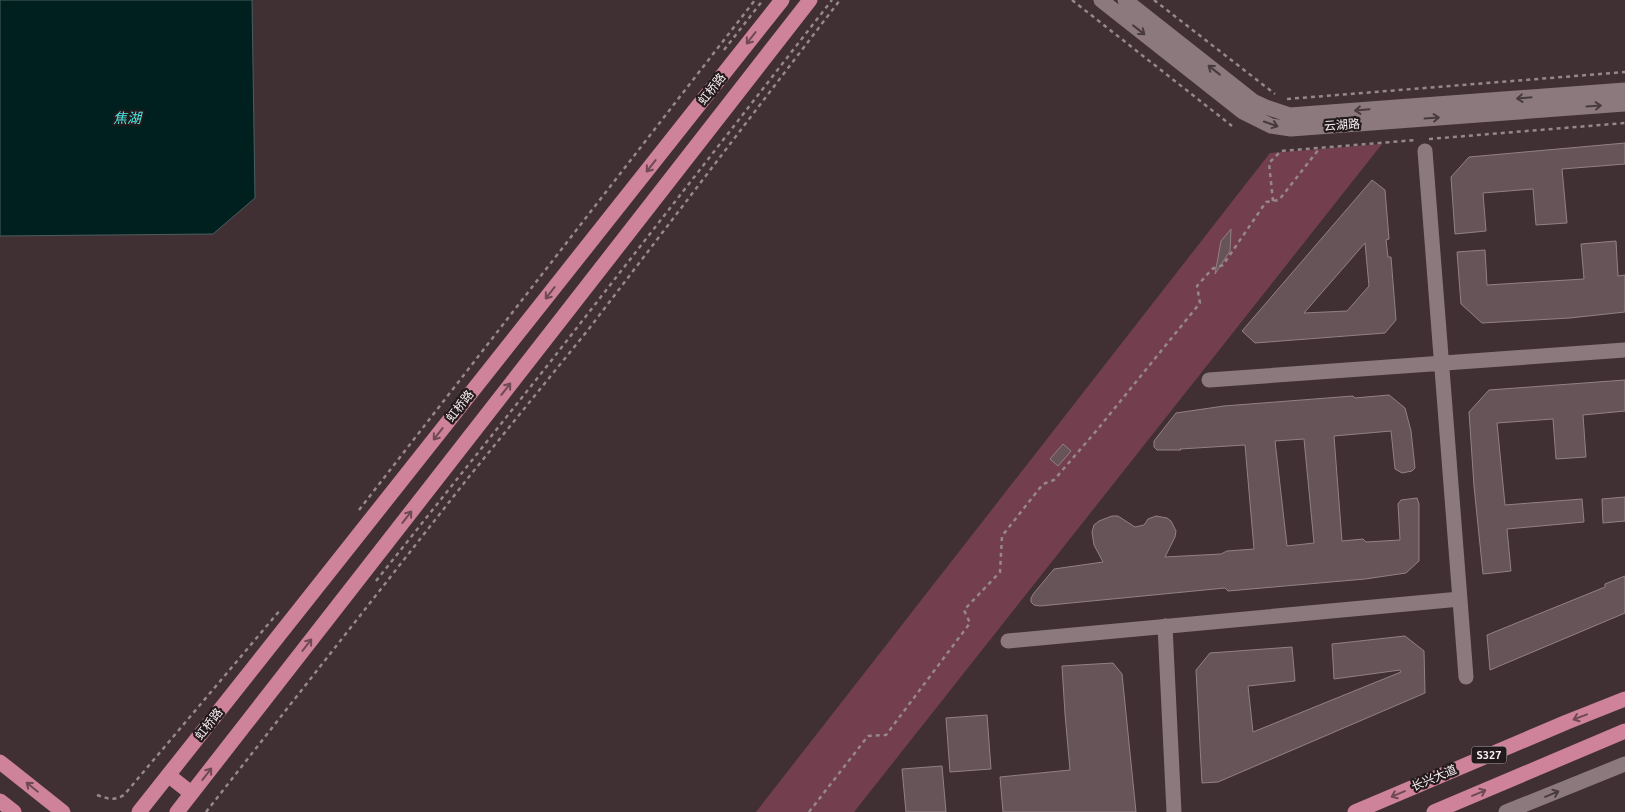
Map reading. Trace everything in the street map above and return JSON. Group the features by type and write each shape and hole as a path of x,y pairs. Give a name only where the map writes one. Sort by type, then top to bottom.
{"main road":[{"name":"虹桥路","path":"139,812 782,0"},
{"name":"虹桥路","path":"177,812 810,0"},
{"name":"长兴大道","path":"1355,812 1625,699"},
{"name":"S327","path":"1434,812 1625,731"},
{"path":"0,762 63,812"},
{"path":"168,775 191,793"},
{"path":"0,802 14,812"}],"street":[{"name":"云湖路","path":"1101,0 1243,112 1272,126 1291,129 1625,104"},
{"name":"云湖路","path":"1126,0 1253,101 1290,116 1625,90"},
{"path":"1425,151 1466,677"},
{"path":"1209,380 1625,350"},
{"path":"1008,641 1460,599"},
{"path":"1165,626 1174,812"},
{"path":"1506,812 1625,764"}],"path":[{"path":"355,515 755,0"},
{"path":"371,587 557,354 832,0"},
{"path":"206,812 468,478 588,330 840,0"},
{"path":"1072,0 1232,126"},
{"path":"1154,0 1272,94 1288,99 1625,72"},
{"path":"809,812 868,736 886,735 970,623 964,610 1000,572 1002,536 1008,528 1043,484 1054,480 1097,430 1200,303 1197,286 1212,268 1223,264 1266,202 1280,200 1319,149"},
{"path":"97,795 111,800 118,799 124,795 282,608"}],"shaded area":[{"path":"1382,144 854,812 756,812 1270,153"}],"water":[{"name":"焦湖","path":"0,0 252,0 255,198 213,234 0,236"}],"building":[{"path":"1625,143 1625,164 1562,169 1567,223 1536,225 1533,189 1483,193 1486,231 1455,234 1451,177 1469,157"},
{"path":"1372,180 1385,190 1389,239 1386,240 1388,257 1391,257 1396,320 1385,333 1255,343 1242,331","holes":["1365,243 1369,286 1347,311 1304,313"]},
{"path":"1231,229 1230,251 1215,274 1221,241"},
{"path":"1616,241 1618,276 1625,275 1625,312 1570,318 1482,323 1461,304 1457,252 1485,250 1487,285 1584,279 1581,244"},
{"path":"1625,380 1625,411 1583,415 1586,457 1556,459 1553,419 1497,423 1505,505 1582,499 1584,522 1507,529 1511,571 1483,574 1469,412 1489,390"},
{"path":"1389,395 1405,408 1411,431 1415,468 1412,471 1402,473 1395,469 1391,431 1334,436 1342,541 1363,539 1366,542 1400,540 1398,504 1401,500 1417,498 1419,504 1419,561 1406,573 1365,579 1228,591 1225,588 1040,606 1034,605 1031,602 1034,593 1054,569 1103,562 1094,545 1092,532 1094,525 1099,521 1112,516 1118,516 1135,527 1144,525 1148,519 1156,516 1167,518 1171,521 1176,531 1175,537 1165,557 1221,554 1227,551 1254,549 1245,445 1157,450 1154,447 1154,441 1176,413 1224,406 1353,396 1355,398","holes":["1304,439 1314,543 1287,546 1275,441"]},
{"path":"1063,444 1071,451 1058,466 1050,459"},
{"path":"1625,497 1625,521 1603,523 1602,499"},
{"path":"1625,576 1625,613 1490,670 1487,635 1605,587 1605,584"},
{"path":"1405,636 1424,651 1425,693 1218,782 1202,783 1196,670 1210,653 1292,647 1295,681 1248,686 1253,732 1401,672 1400,670 1334,679 1332,644"},
{"path":"1113,663 1122,674 1136,812 1003,812 1000,777 1070,770 1062,666"},
{"path":"987,715 991,769 950,772 946,718"},
{"path":"942,766 946,812 906,812 902,769"}]}
